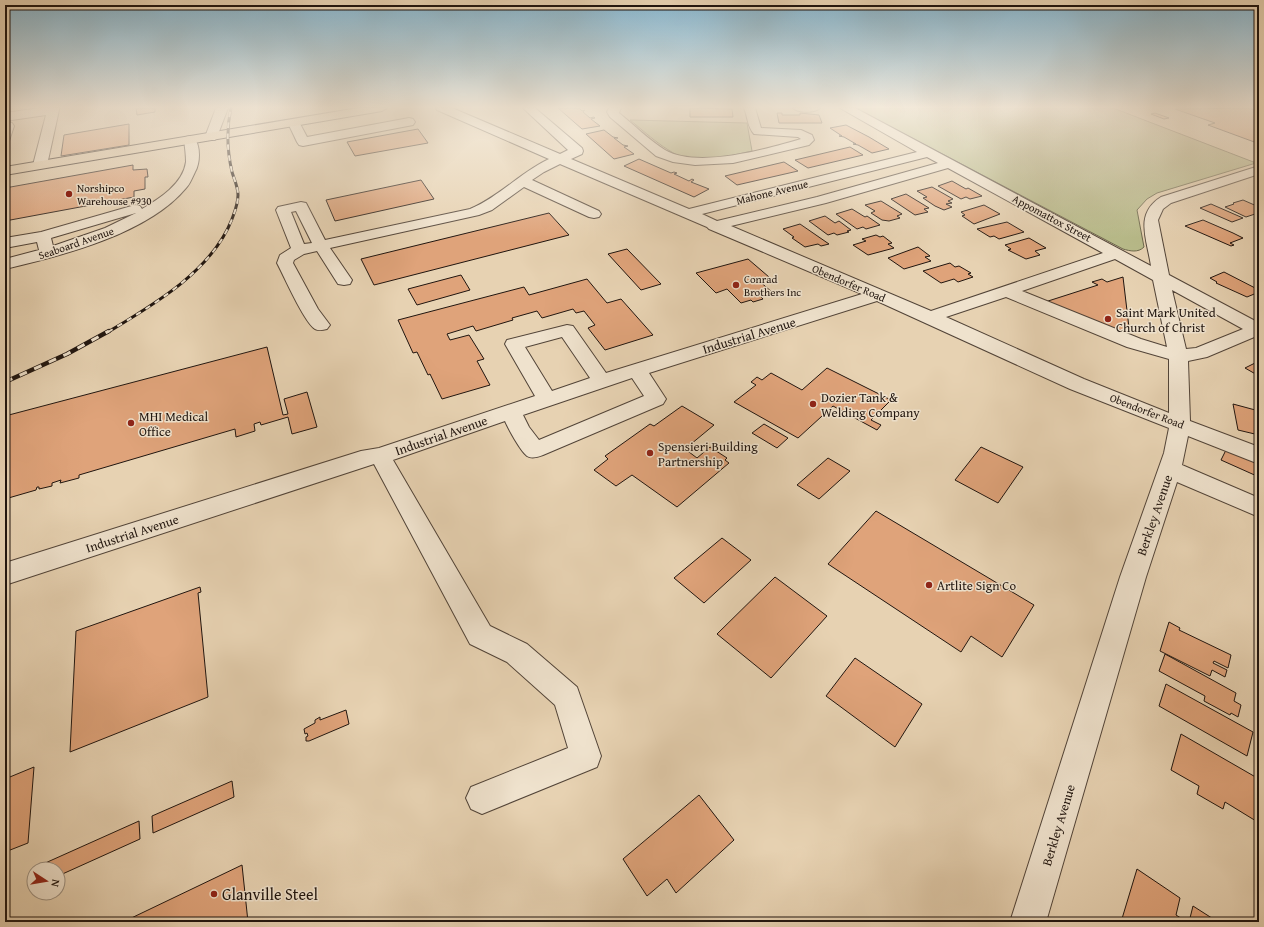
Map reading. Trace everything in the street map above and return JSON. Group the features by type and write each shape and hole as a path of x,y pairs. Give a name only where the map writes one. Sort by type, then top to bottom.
{"main road":[{"path":"5,171 122,151"}],"street":[{"path":"40,165 43,151"},
{"name":"Seaboard Avenue","path":"5,264 66,249 114,230 154,208 180,187 186,178 192,167 191,151"},
{"name":"Obendorfer Road","path":"542,151 930,317 1076,384 1259,456"},
{"path":"321,325 310,311 285,263 286,258 290,254 320,244 474,212 492,204 539,169 576,151"},
{"path":"659,151 676,158 708,162 726,161 766,151"},
{"name":"Appomattox Street","path":"925,151 1259,329"},
{"name":"Mahone Avenue","path":"686,214 928,153"},
{"name":"Mahone Avenue","path":"714,226 821,200 875,183 949,164"},
{"name":"Berkley Avenue","path":"1028,922 1133,577 1175,453 1180,424 1178,356 1165,298 1151,220 1153,213 1157,206 1174,196 1259,170"},
{"path":"522,181 594,214"},
{"path":"299,250 283,210 301,206 320,244 344,280"},
{"path":"5,243 43,236 131,209 154,208"},
{"path":"43,236 46,254"},
{"path":"930,317 1117,253"},
{"path":"1007,291 1134,343 1178,356 1200,353 1259,329"},
{"name":"Industrial Avenue","path":"5,574 369,458 380,456 602,381 877,295"},
{"path":"547,399 514,344 567,330 602,381"},
{"path":"511,412 520,431 535,450 656,399 637,370"},
{"path":"380,456 480,635 517,653 567,698 586,756 482,798"},
{"path":"1169,469 1259,508"}],"green space":[{"path":"671,151 751,151 701,162 681,157"},
{"path":"937,151 1225,151 1256,163 1157,193 1147,199 1137,210 1144,247 1137,251 1123,249"}],"building":[{"path":"62,151 90,151 61,156"},
{"path":"352,151 382,151 355,156"},
{"path":"605,151 630,151 634,154 614,159"},
{"path":"832,151 857,151 863,155 808,168 795,160"},
{"path":"639,159 671,173 677,173 674,174 689,181 692,179 694,180 691,182 709,189 694,197 624,166"},
{"path":"784,162 798,171 737,185 725,176"},
{"name":"Norshipco Warehouse #930","path":"133,165 133,170 147,169 148,177 145,177 145,189 134,191 134,197 5,221 5,188"},
{"path":"421,180 434,199 335,221 326,200"},
{"path":"952,181 982,196 970,199 966,197 961,199 938,186"},
{"path":"932,187 953,199 948,201 952,203 946,204 952,207 944,210 935,206 923,198 927,197 917,191"},
{"path":"906,194 929,208 924,209 928,212 915,215 891,199"},
{"path":"1243,200 1259,207 1259,214 1246,217 1225,207"},
{"path":"881,201 902,214 897,216 900,218 889,221 882,220 871,213 875,211 865,205"},
{"path":"1211,204 1243,218 1232,222 1200,208"},
{"path":"984,205 1000,214 974,224 962,216 965,215 961,212"},
{"path":"852,209 865,217 867,216 880,225 866,229 863,227 857,229 836,214"},
{"path":"549,213 569,235 374,285 361,259"},
{"path":"825,216 835,223 839,221 851,230 847,231 849,232 837,235 834,233 828,235 809,221"},
{"path":"1203,220 1243,238 1230,243 1234,245 1231,246 1185,226"},
{"path":"1007,222 1024,232 999,239 994,236 990,237 977,229"},
{"path":"800,224 829,244 821,246 818,244 805,247 792,238 794,237 783,229"},
{"path":"876,235 880,237 883,236 892,243 888,244 894,248 868,255 853,245 866,241 862,239"},
{"path":"1029,238 1046,248 1035,251 1040,255 1026,259 1008,250 1011,249 1005,245"},
{"path":"918,247 930,256 925,257 931,261 904,269 888,258"},
{"path":"627,249 661,284 641,290 608,254"},
{"name":"Conrad Brothers Inc","path":"748,259 769,277 758,280 773,293 761,297 763,299 753,302 751,300 741,303 727,289 716,293 696,273"},
{"path":"950,263 955,267 959,266 971,273 968,274 973,277 958,282 954,279 941,283 923,271"},
{"path":"1224,272 1259,290 1259,292 1247,297 1216,283 1217,282 1210,278"},
{"path":"461,275 470,290 417,305 408,289"},
{"name":"Saint Mark United Church of Christ","path":"1123,277 1130,336 1045,302 1098,285 1092,282 1102,279 1107,282"},
{"path":"587,279 607,303 621,299 653,335 605,350 588,328 595,325 584,311 576,313 573,309 542,318 537,311 476,331 473,326 447,334 450,340 469,335 484,359 477,361 490,385 442,399 417,352 413,353 398,320 524,287 529,295"},
{"name":"MHI Medical Office","path":"267,347 283,415 288,414 284,399 307,392 317,427 292,434 288,417 261,425 260,422 254,424 255,431 236,437 235,429 79,475 79,478 60,483 61,480 52,483 52,486 39,489 39,487 37,487 36,490 5,499 5,416"},
{"path":"1259,361 1259,376 1245,368"},
{"name":"Dozier Tank & Welding Company","path":"827,368 891,400 871,420 881,425 877,430 833,406 798,438 734,402 756,385 751,382 757,377 762,380 771,373 802,390"},
{"path":"1233,404 1259,411 1259,435 1238,430"},
{"name":"Spensieri Building Partnership","path":"682,406 714,425 685,449 697,458 710,447 727,458 725,460 729,463 677,507 632,475 616,486 594,470 608,459 605,456 650,424 654,426"},
{"path":"764,424 788,438 777,448 752,433"},
{"path":"1228,446 1259,459 1259,477 1221,460"},
{"path":"981,447 1023,467 998,503 955,480"},
{"path":"828,458 850,471 819,499 797,485"},
{"name":"Artlite Sign Co","path":"876,511 1034,605 1002,657 971,636 961,652 828,564"},
{"path":"722,538 751,560 704,603 674,578"},
{"path":"775,577 827,616 771,678 717,634"},
{"path":"200,587 201,592 198,593 208,697 70,752 76,631"},
{"path":"1169,622 1180,628 1179,630 1231,655 1228,668 1214,661 1213,663 1227,670 1225,677 1212,670 1210,676 1160,651"},
{"path":"1165,654 1236,693 1234,701 1241,705 1238,717 1231,713 1230,715 1204,701 1205,696 1159,671"},
{"path":"855,658 922,704 895,747 826,696"},
{"path":"1166,684 1253,732 1247,756 1159,706"},
{"path":"346,710 349,724 306,741 306,737 308,736 307,733 305,734 304,729 315,723 315,720 320,717 320,720"},
{"path":"1181,734 1259,779 1259,805 1256,821 1225,802 1223,809 1197,794 1199,786 1171,770"},
{"path":"34,767 28,843 5,852 5,779"},
{"path":"232,781 234,797 153,833 152,816"},
{"path":"699,795 734,840 676,893 667,879 647,896 623,859"},
{"path":"139,821 140,839 66,872 66,861 50,861"},
{"name":"Glanville Steel","path":"242,865 248,922 123,922"},
{"path":"1137,869 1180,898 1176,915 1187,922 1121,922"},
{"path":"1193,906 1218,922 1189,922"}],"railway":[{"path":"108,332 144,310 179,285 211,255 223,238 232,219 238,198 228,151"},
{"path":"5,382 67,354 109,331"}],"place":[{"name":"Norshipco Warehouse #930","path":"69,194"},
{"name":"Conrad Brothers Inc","path":"736,285"},
{"name":"Saint Mark United Church of Christ","path":"1108,319"},
{"name":"Dozier Tank & Welding Company","path":"813,404"},
{"name":"MHI Medical Office","path":"131,423"},
{"name":"Spensieri Building Partnership","path":"650,453"},
{"name":"Artlite Sign Co","path":"929,585"},
{"name":"Glanville Steel","path":"214,894"}]}
